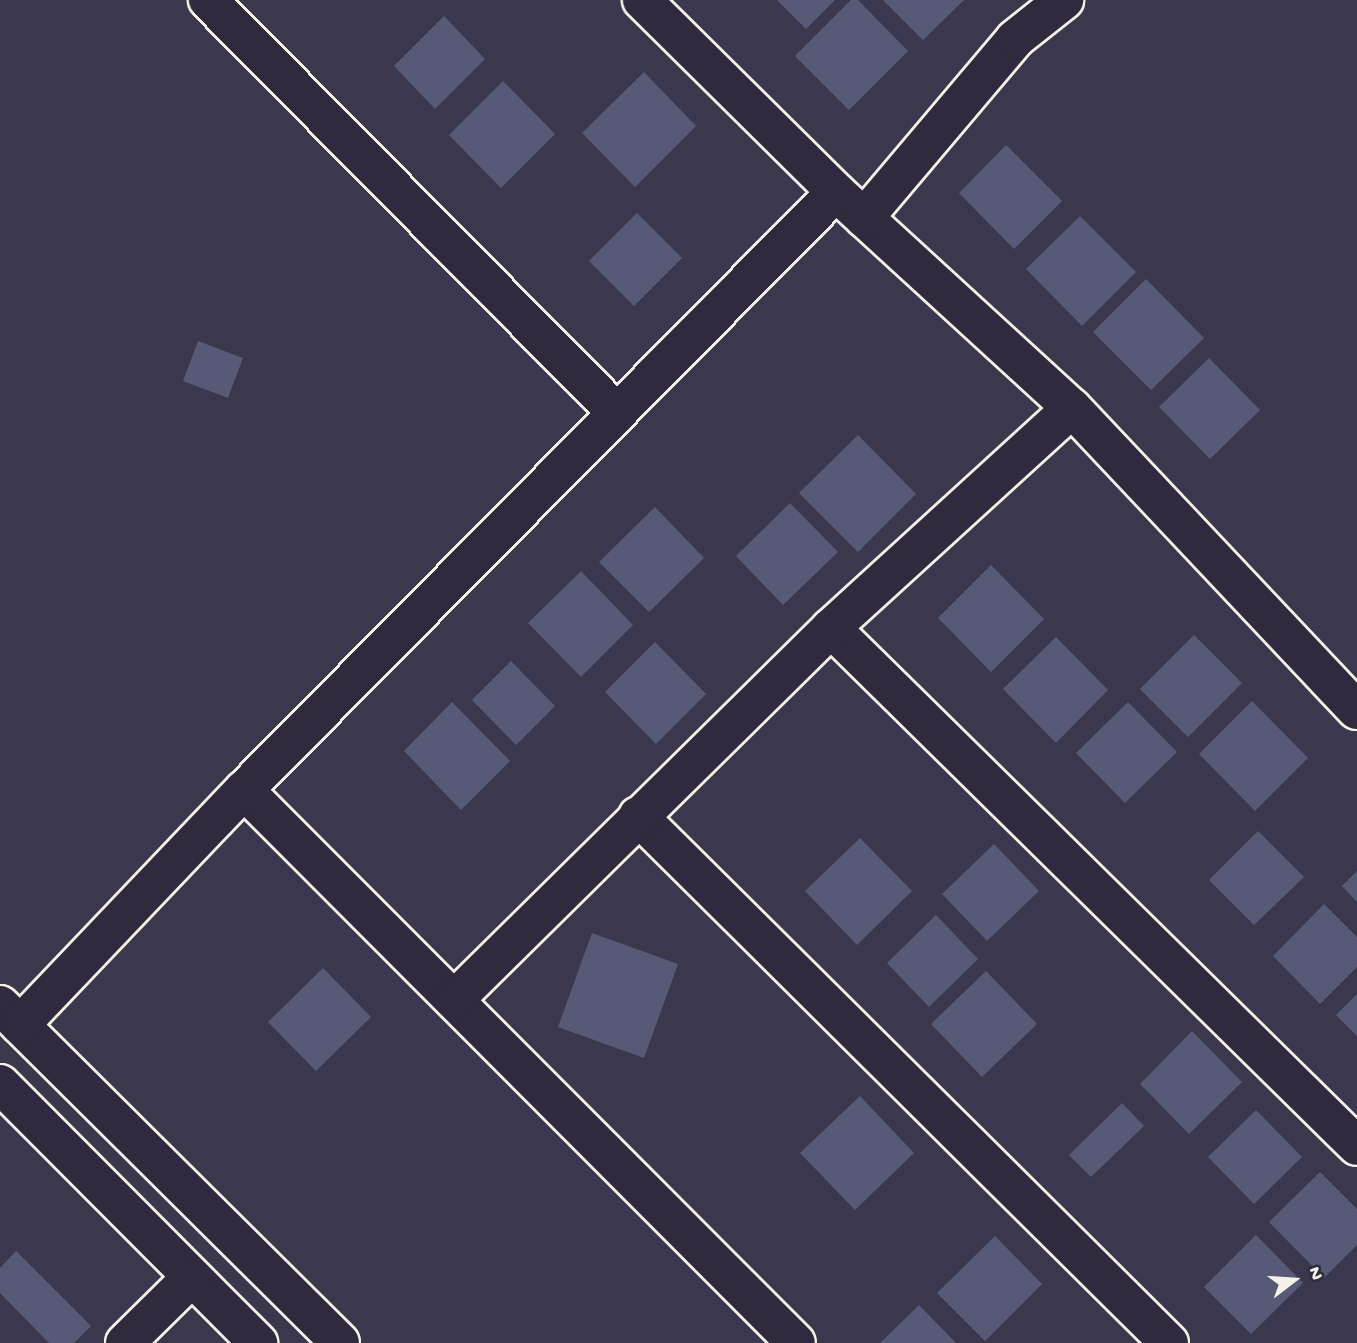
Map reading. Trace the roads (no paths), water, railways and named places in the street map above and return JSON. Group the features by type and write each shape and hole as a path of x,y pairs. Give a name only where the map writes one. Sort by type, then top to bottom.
{"street":[{"path":"208,0 616,412"},
{"path":"642,0 836,192 1072,408 1357,710"},
{"path":"864,218 1015,39 1064,0"},
{"path":"340,1343 10,1015 244,790 836,192"},
{"path":"454,1000 831,628 1072,408"},
{"path":"831,628 1357,1146"},
{"path":"244,790 796,1343"},
{"path":"638,816 1168,1343"},
{"path":"0,1084 258,1343"},
{"path":"125,1343 191,1278"}]}
